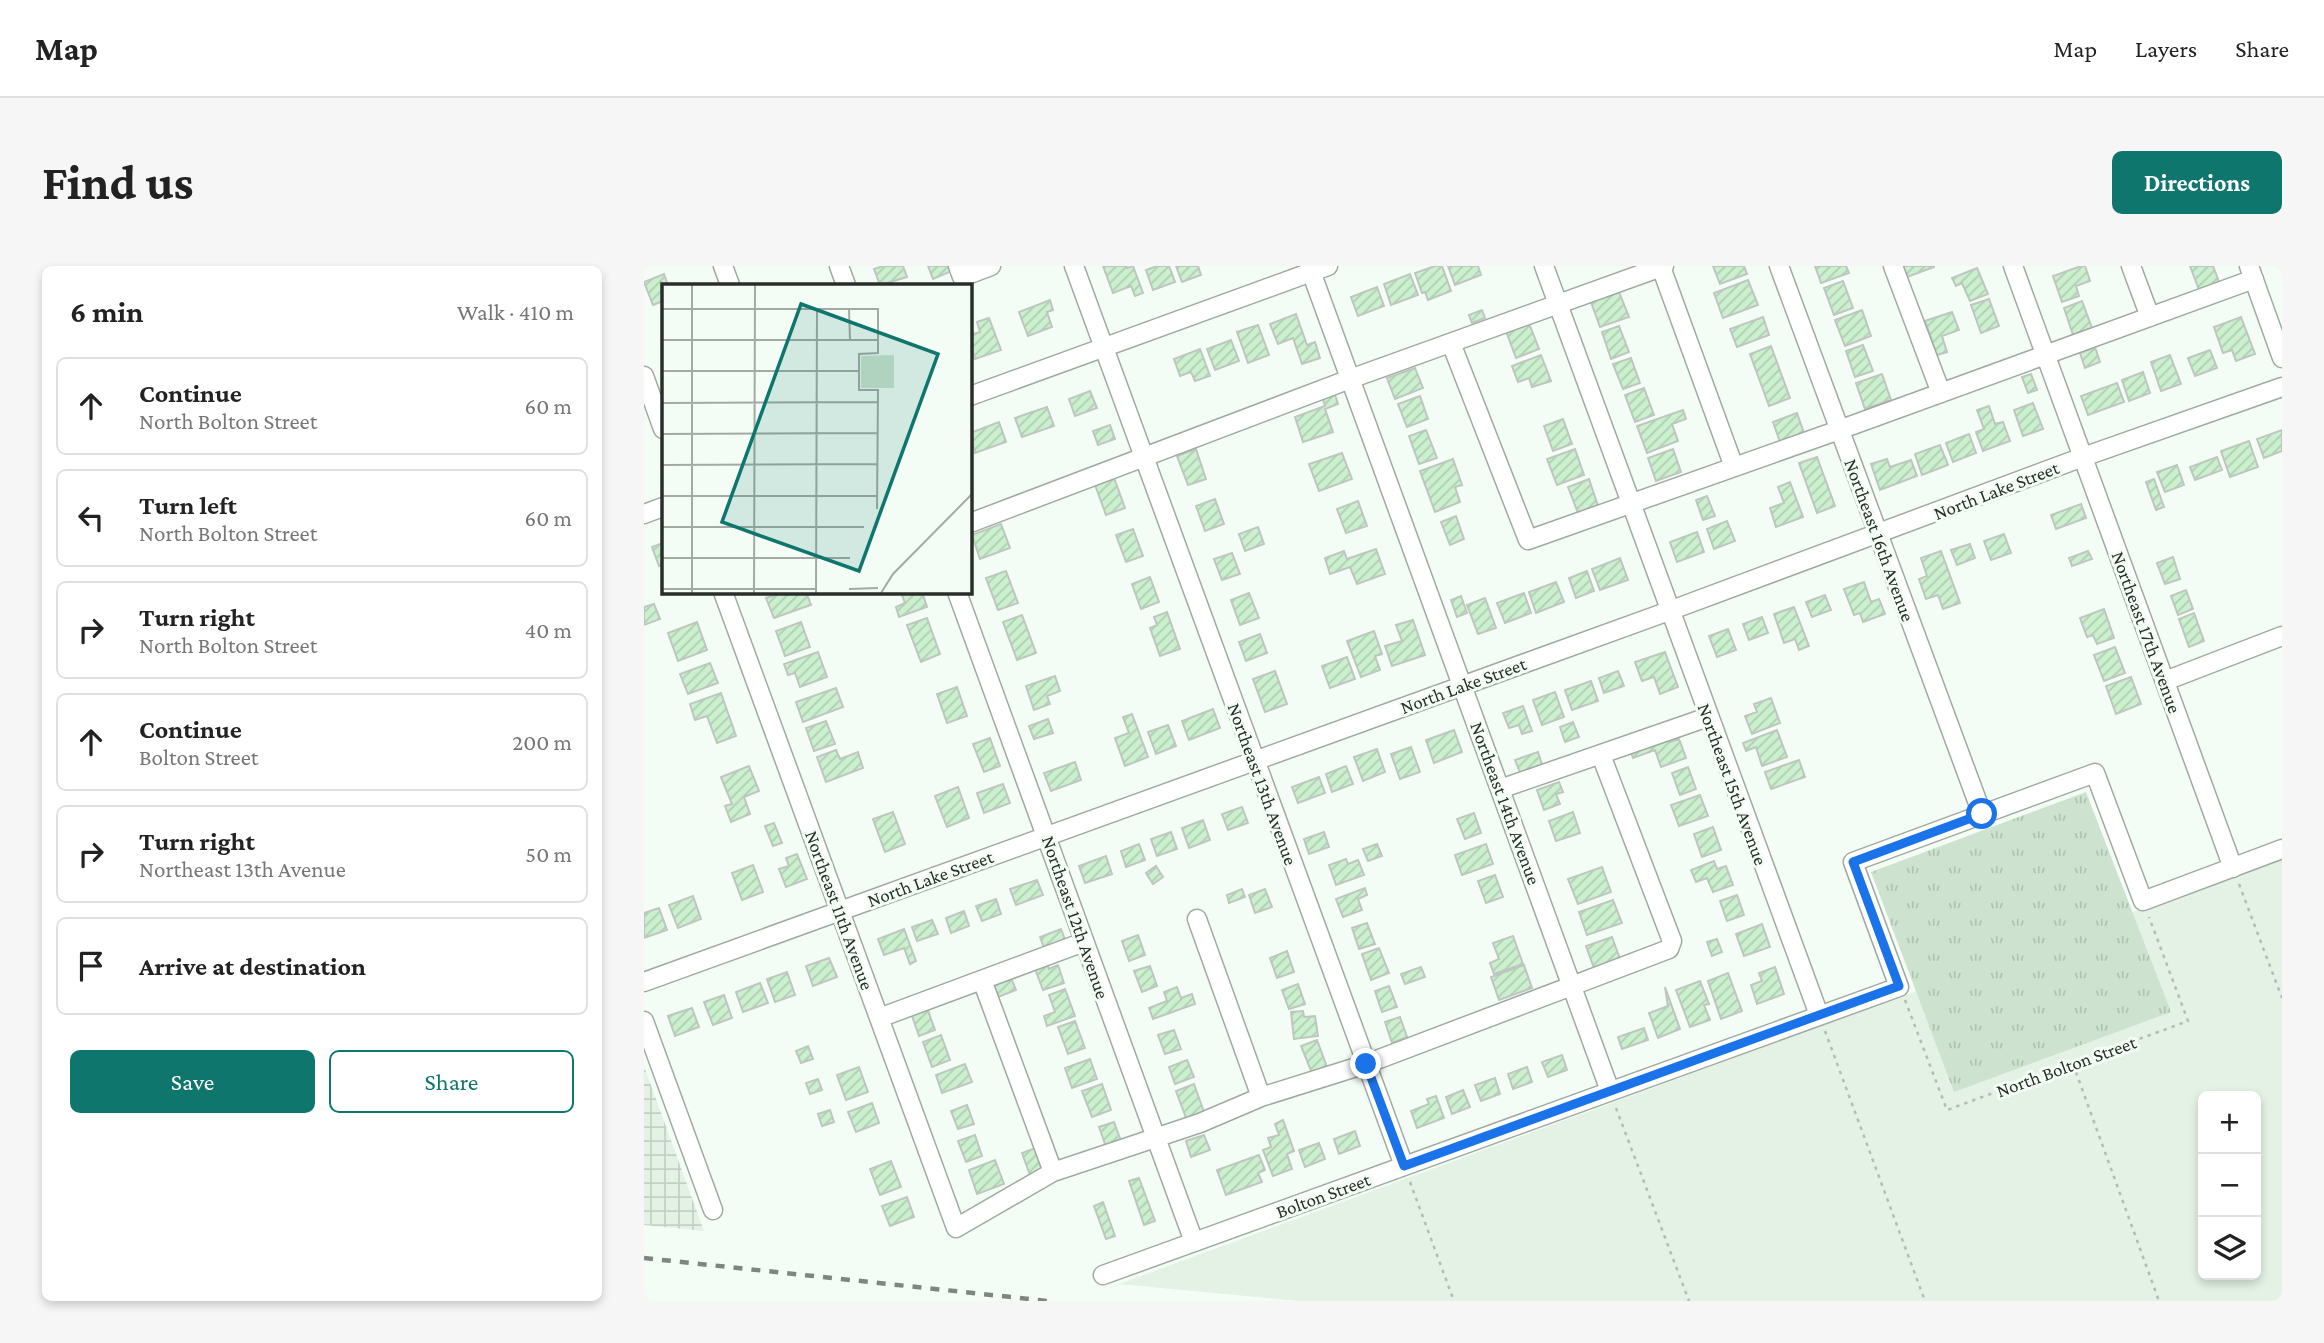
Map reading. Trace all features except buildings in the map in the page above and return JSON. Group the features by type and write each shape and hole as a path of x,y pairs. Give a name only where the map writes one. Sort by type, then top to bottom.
{"street":[{"path":"723,266 730,284"},
{"path":"839,266 846,284"},
{"path":"958,266 962,277 991,266"},
{"name":"Northeast 13th Avenue","path":"1074,266 1404,1166"},
{"name":"Northeast 15th Avenue","path":"1544,266 1819,1015"},
{"name":"Northeast 16th Avenue","path":"1779,266 1982,814"},
{"path":"1894,266 1941,393"},
{"name":"Northeast 17th Avenue","path":"2013,266 2233,868"},
{"path":"2131,266 2150,317"},
{"path":"971,523 1350,379 1662,267 1734,467"},
{"path":"971,396 1316,268"},
{"name":"Northeast 14th Avenue","path":"1316,268 1350,379 1610,1091"},
{"path":"1451,343 1528,540 2045,356 2150,317 2252,273 2282,358"},
{"name":"North Lake Street","path":"644,982 1669,611 2083,457 2282,387"},
{"path":"650,388 662,426"},
{"path":"644,514 662,507"},
{"name":"Northeast 11th Avenue","path":"723,593 957,1228 1053,1172"},
{"name":"Northeast 12th Avenue","path":"957,593 1195,1242"},
{"path":"2165,681 2282,636"},
{"path":"1500,789 1709,717"},
{"path":"982,981 1053,1172 1156,1139 1261,1097 1366,1064 1669,949 1672,941 1601,755"},
{"path":"1819,1015 1899,986 1853,862 2095,773 2143,901 2282,849"},
{"path":"1197,919 1261,1097"},
{"path":"879,1018 1084,943"},
{"name":"Bolton Street","path":"1103,1275 1819,1015"},
{"path":"644,1021 713,1210"}],"path":[{"path":"2233,868 2282,998"},
{"name":"North Bolton Street","path":"1899,986 1947,1110 2189,1021 2143,901"},
{"path":"1819,1015 1925,1301"},
{"path":"2073,1064 2159,1301"},
{"path":"1610,1091 1689,1301"},
{"path":"1404,1166 1454,1301"}],"shaded area":[{"path":"2282,857 2282,1301 1298,1301 1119,1284"},
{"path":"644,1066 704,1231 644,1225"}],"green space":[{"path":"2086,792 2171,1012 1954,1092 1871,872"}],"railway":[{"path":"644,1258 1048,1301"}],"route":[{"path":"1366,1064 1404,1166 1899,986 1853,862 1982,814"}]}
